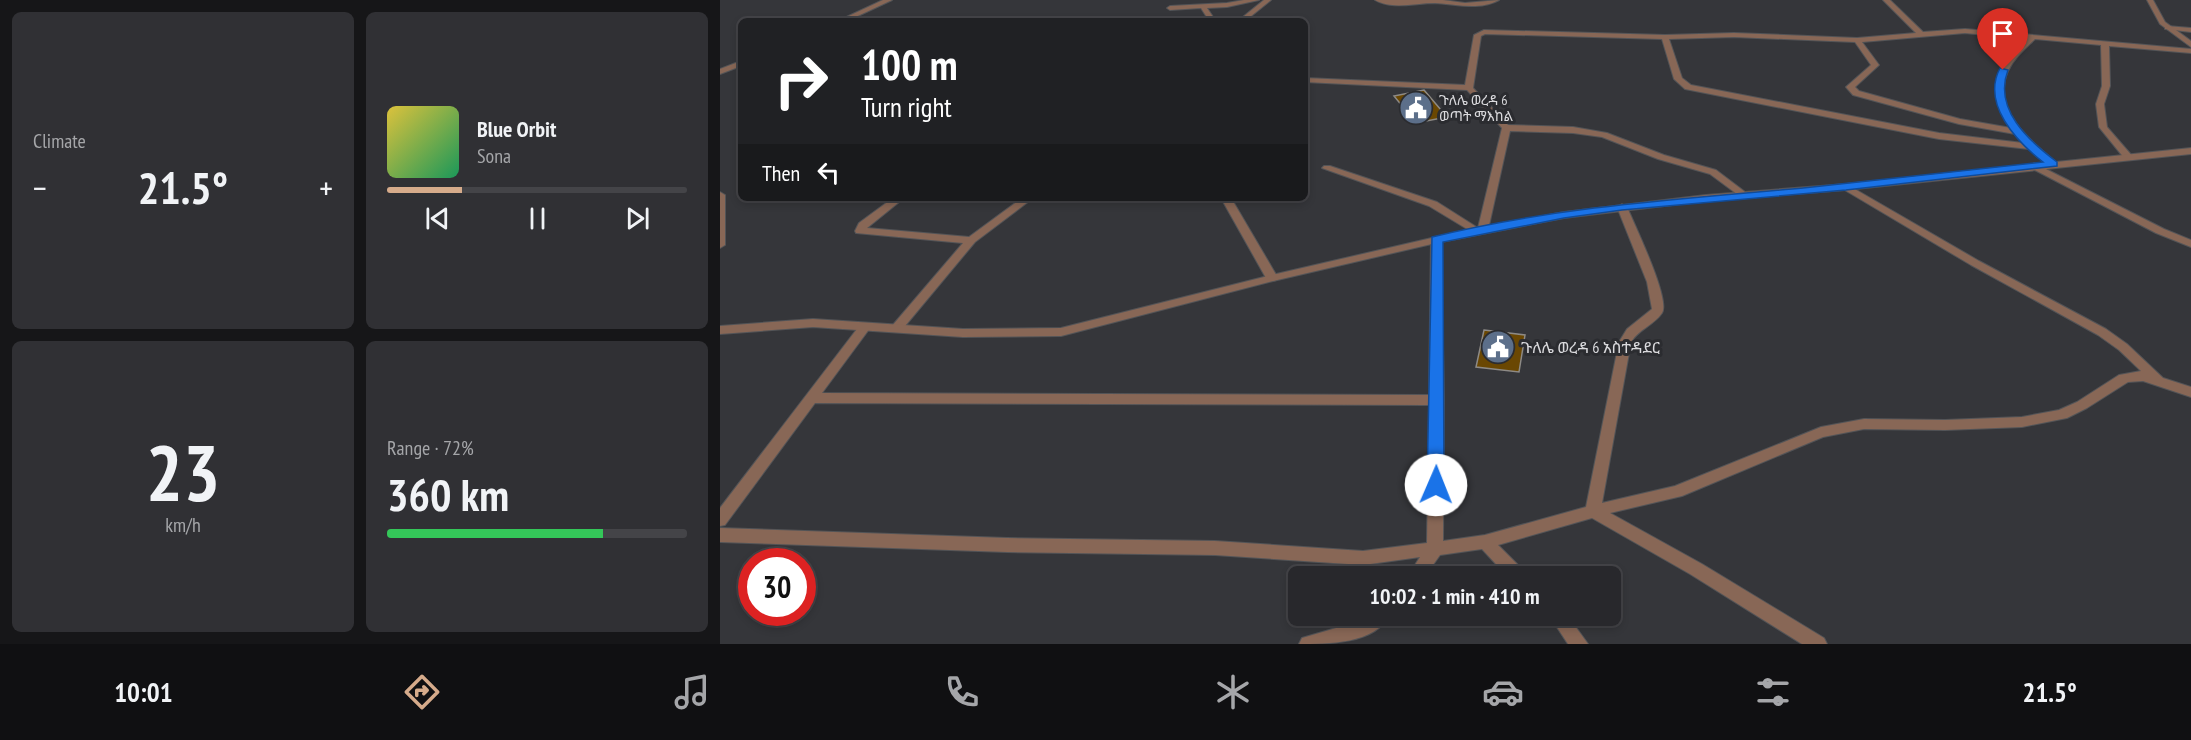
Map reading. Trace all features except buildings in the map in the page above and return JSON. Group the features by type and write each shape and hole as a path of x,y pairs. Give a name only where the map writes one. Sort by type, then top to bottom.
{"street":[{"path":"848,18 890,0"},
{"path":"1170,8 1202,5 1227,6 1256,0"},
{"path":"1245,18 1268,0"},
{"path":"1378,0 1389,3 1436,1 1460,5 1496,0"},
{"path":"1886,0 1922,36"},
{"path":"2150,0 2156,15 2167,28 2191,45"},
{"path":"1202,5 1210,18"},
{"path":"2167,28 2191,30"},
{"path":"1469,88 1478,35 1485,32 1665,37 1734,34 1857,40 1972,31 2105,45 2191,51"},
{"path":"1665,37 1678,79 1688,87 1939,136 2029,146"},
{"path":"2032,38 2014,52 2000,80 2005,114 2015,131 2029,146 2053,164"},
{"path":"1857,40 1875,65 1850,87 1856,93 1959,121 2015,131"},
{"path":"2105,45 2106,86 2100,104 2103,127 2128,157"},
{"path":"720,72 738,64"},
{"path":"1308,80 1469,88 1506,128 1573,130 1604,135 1650,153 1713,172 1744,195"},
{"path":"1480,231 1506,128"},
{"path":"720,330 813,323 963,333 1061,332 1272,278 1437,240 1622,207 1846,187 2191,151"},
{"path":"2034,166 2160,231 2191,244"},
{"path":"1327,168 1433,204 1480,231"},
{"path":"1846,187 1918,227 1975,263 2102,332 2123,347 2160,381"},
{"path":"720,195 720,245"},
{"path":"895,201 863,225 860,231 971,240"},
{"path":"896,329 971,240 1024,201"},
{"path":"1228,201 1272,278"},
{"path":"1593,511 1625,342 1631,332 1658,309 1653,282 1622,207"},
{"path":"1423,566 1435,549 1437,240"},
{"path":"720,520 864,328"},
{"path":"720,535 1007,545 1215,548 1363,558 1485,542 1593,511 1677,492 1821,432 1864,424 1945,425 2022,422 2062,414 2082,405 2124,378 2144,376 2191,392"},
{"path":"811,398 1437,400"},
{"path":"1593,511 1696,569 1818,644"},
{"path":"1485,542 1508,566"},
{"path":"1308,644 1367,626"},
{"path":"1565,626 1579,644"}],"place":[{"name":"ጉለሌ ወረዳ 6 ወጣት ማእከል","path":"1416,108"},
{"name":"ጉለሌ ወረዳ 6 አስተዳደር","path":"1498,347"}],"route":[{"path":"1436,485 1437,240 1564,215 1622,207 1846,187 2053,164 2029,146 2015,131 2005,114 2001,101 2000,80 2003,70"}]}
